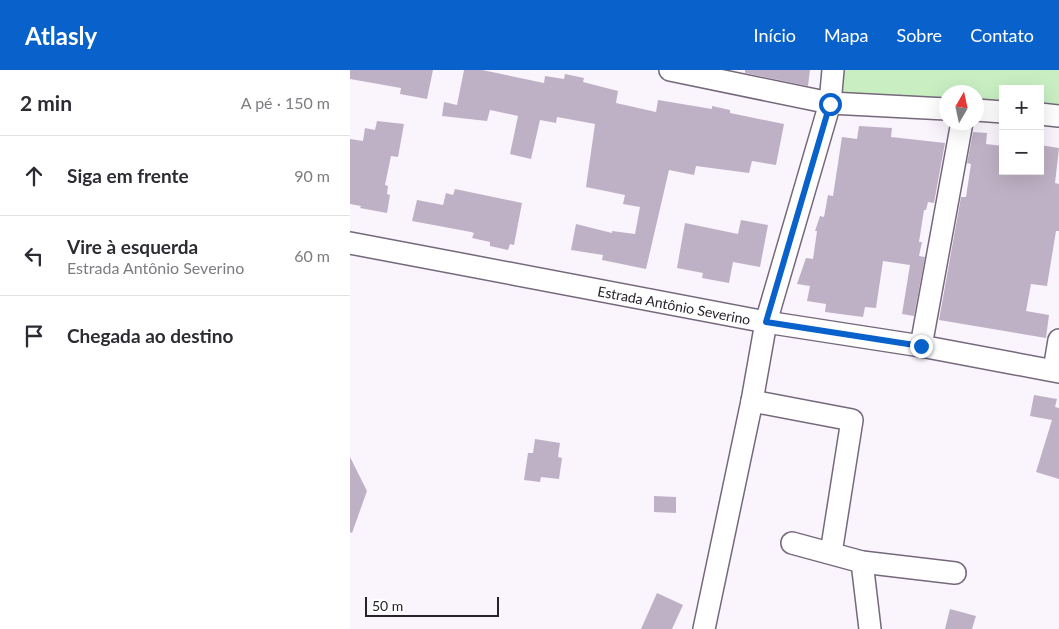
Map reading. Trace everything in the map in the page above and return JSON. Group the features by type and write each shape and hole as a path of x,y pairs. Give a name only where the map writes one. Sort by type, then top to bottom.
{"street":[{"path":"670,70 706,73 830,104 939,109"},
{"path":"704,629 752,401 766,322 830,104 833,70"},
{"path":"984,111 999,112"},
{"path":"1044,114 1059,116"},
{"path":"921,346 961,130"},
{"name":"Estrada Antônio Severino","path":"350,243 766,322 921,346 1056,371"},
{"path":"1056,371 1059,340"},
{"path":"752,401 852,420 830,553"},
{"path":"792,543 862,562 955,573"},
{"path":"862,562 870,629"}],"green space":[{"path":"841,70 1059,70 1059,108 1044,107 1044,85 999,85 999,105 984,104 984,85 939,85 939,102 838,96"}],"building":[{"path":"350,70 433,70 427,99 400,94 401,88 350,79"},
{"path":"464,70 482,70 544,83 545,76 564,79 565,74 584,78 583,82 618,91 616,103 656,112 658,100 712,109 712,106 730,110 730,113 784,124 776,165 752,161 749,173 696,166 694,175 669,170 646,269 602,260 603,255 571,250 576,224 612,233 612,231 635,234 640,207 623,204 625,195 586,187 595,124 557,117 556,123 540,120 531,159 510,154 518,116 490,110 487,121 442,116 444,102 457,105"},
{"path":"745,70 810,70 808,86 745,73"},
{"path":"377,121 404,124 398,157 391,156 385,185 388,186 387,194 390,195 387,213 360,208 361,206 350,204 350,139 363,141 365,128 375,130"},
{"path":"859,126 892,128 891,137 945,143 934,203 928,202 926,210 924,210 919,242 922,242 919,256 925,257 914,316 902,314 910,265 883,261 876,308 865,307 863,317 825,312 826,304 807,301 810,286 797,284 806,258 813,259 817,231 815,231 820,216 824,217 828,195 833,196 842,137 857,139"},
{"path":"973,132 987,133 986,144 999,146 999,175 1044,175 1044,146 1059,148 1055,183 1059,184 1059,231 1056,231 1047,286 1031,284 1026,311 1049,315 1046,338 939,320 961,197 966,197 971,164 967,163"},
{"path":"455,189 522,203 514,245 510,244 508,250 490,246 490,242 472,238 474,233 471,232 412,221 417,200 443,205 446,193 453,195"},
{"path":"741,220 768,225 760,267 733,262 729,283 702,278 703,273 677,268 685,223 738,234"},
{"path":"1034,395 1057,399 1055,407 1059,408 1059,479 1036,472 1052,420 1030,416"},
{"path":"535,439 560,443 558,457 562,458 559,479 541,477 540,482 524,480 528,453 533,453"},
{"path":"350,457 367,491 352,533 350,532"},
{"path":"654,496 676,497 676,513 654,512"},
{"path":"657,593 683,605 672,629 641,629"},
{"path":"950,609 976,616 972,629 945,629"}],"route":[{"path":"830,104 766,322 921,346"}]}
